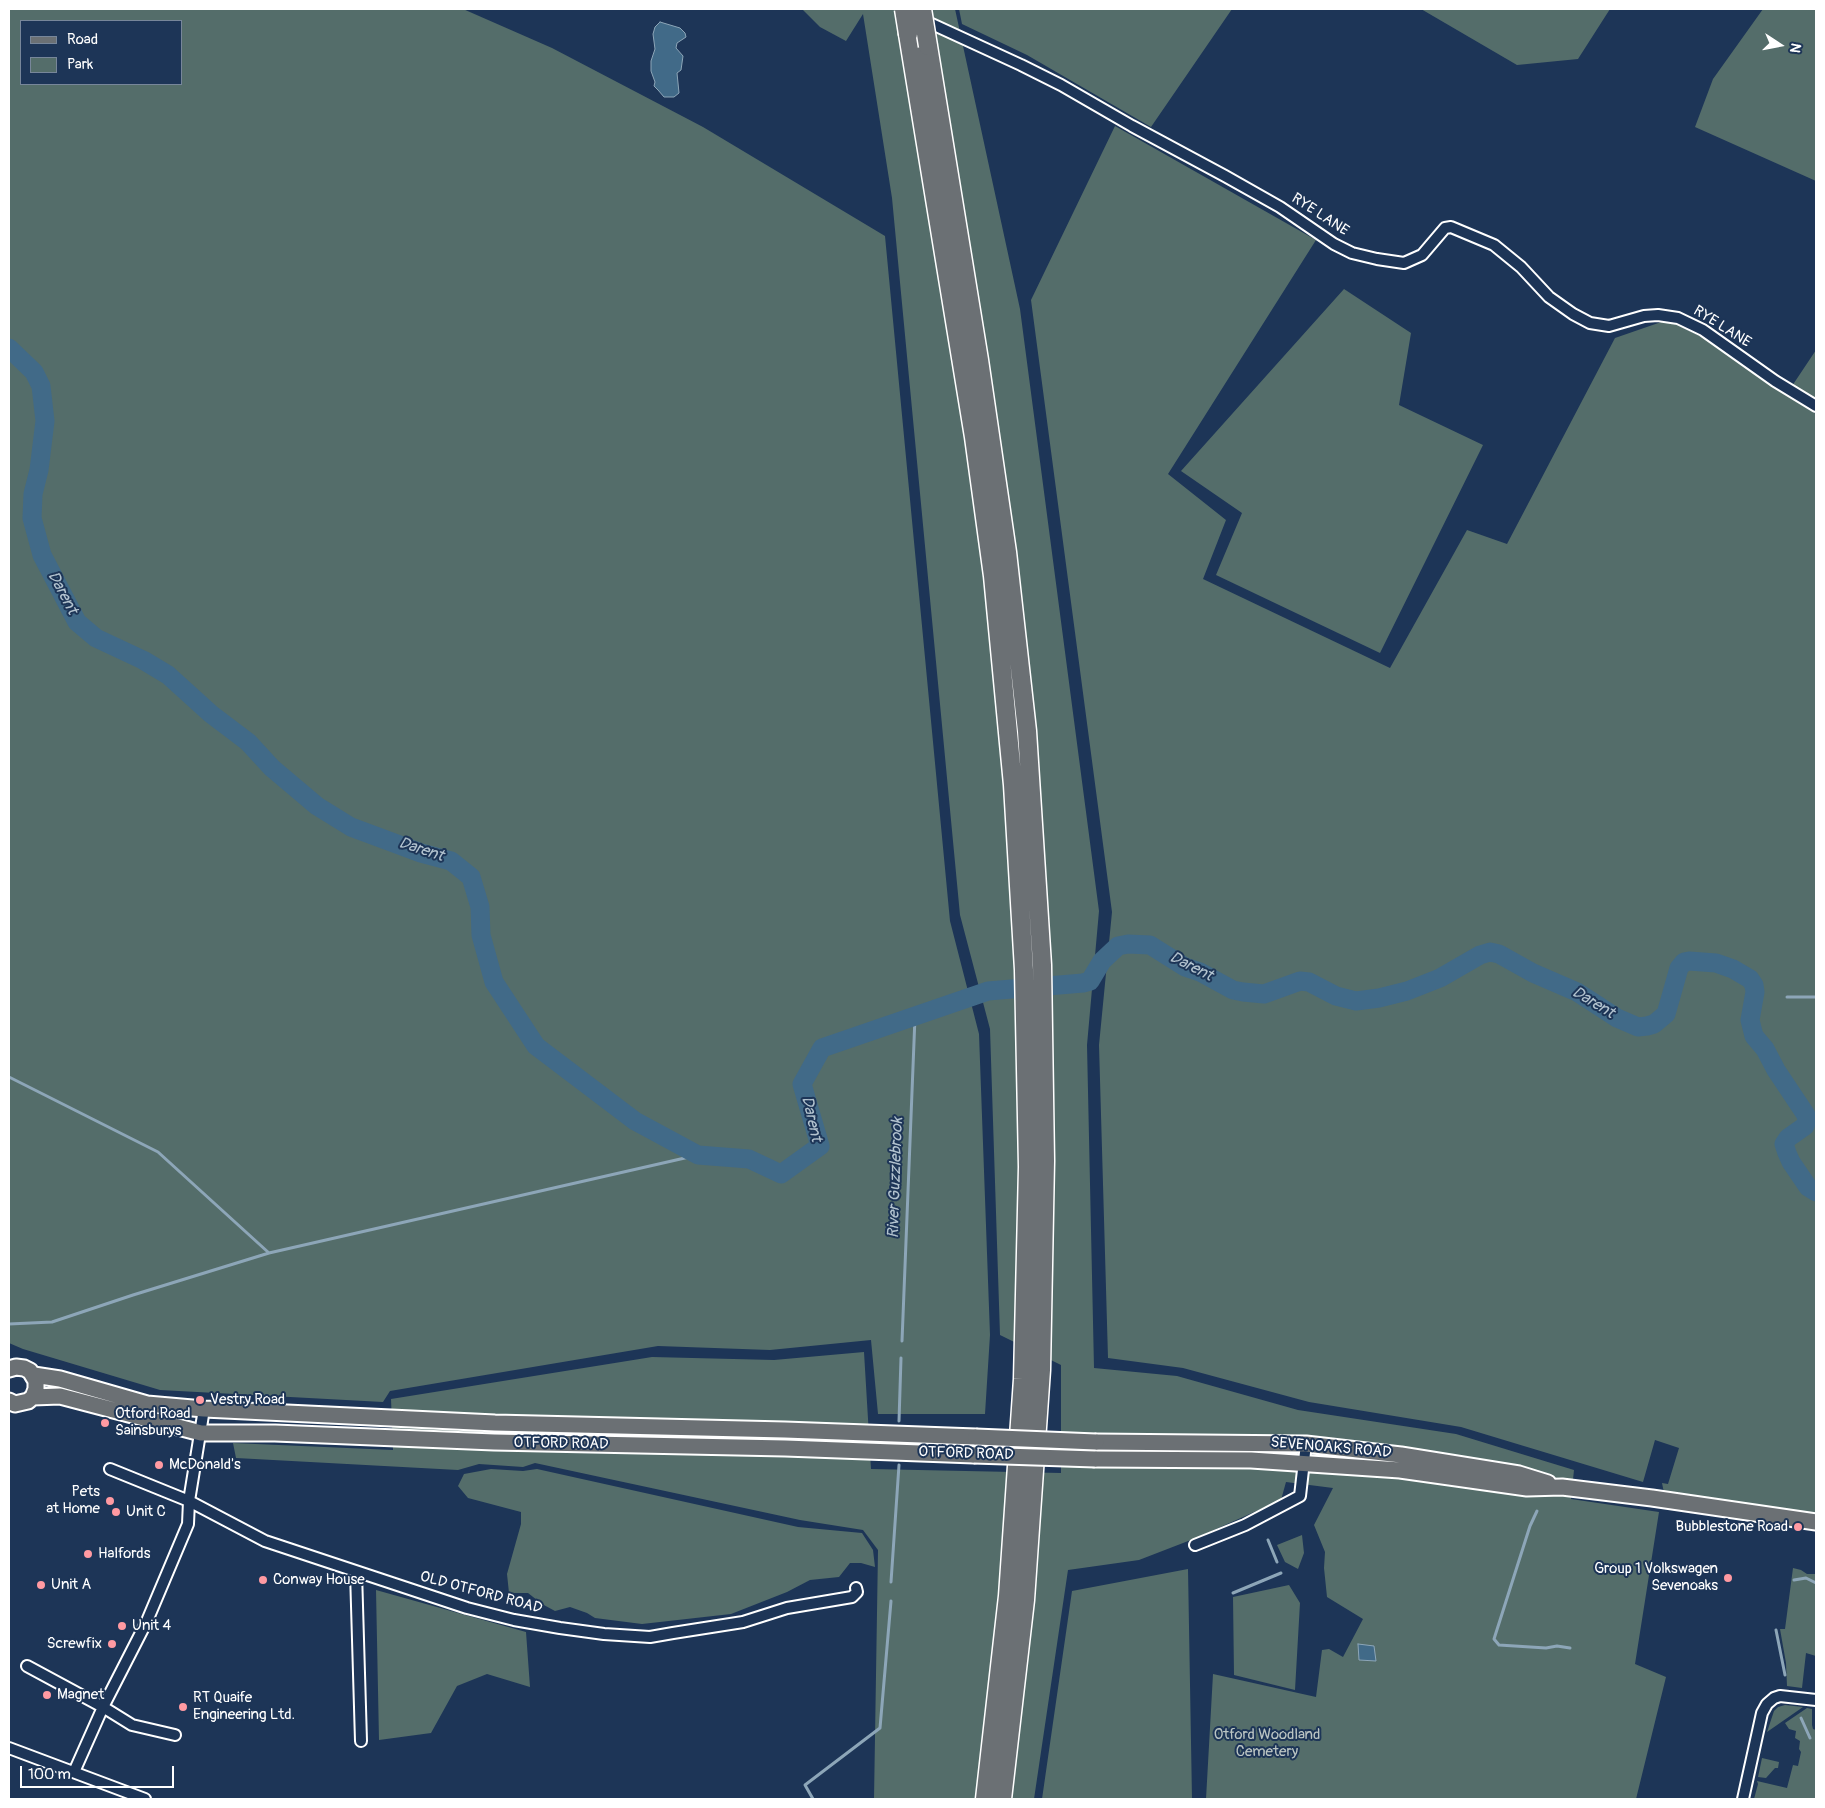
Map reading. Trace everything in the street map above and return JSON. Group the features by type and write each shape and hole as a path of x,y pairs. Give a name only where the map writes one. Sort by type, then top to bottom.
{"highway":[{"path":"904,9 984,507 1031,918"},
{"path":"922,9 982,378 1008,560 1027,731 1035,1042 1045,1230 1040,1380 1026,1590 1002,1799"},
{"path":"985,1799 1008,1596 1023,1379 1028,1168 1035,1042"}],"main road":[{"name":"OTFORD ROAD","path":"9,1369 16,1367 24,1368 34,1375 60,1379 147,1404 204,1409 495,1423 785,1430 1096,1442"},
{"path":"33,1397 36,1389 34,1375"},
{"name":"OTFORD ROAD","path":"9,1401 22,1404 33,1397 60,1396 201,1433 275,1433 494,1442 785,1448 1095,1458"},
{"name":"SEVENOAKS ROAD","path":"1096,1442 1306,1444 1401,1455 1519,1474 1562,1487 1816,1522"},
{"name":"SEVENOAKS ROAD","path":"1095,1458 1251,1460 1400,1470 1527,1488 1562,1487"}],"street":[{"name":"RYE LANE","path":"900,9 1061,85 1280,207 1334,244 1352,253 1404,263 1422,255 1445,228 1451,227 1494,245 1521,267 1549,297 1573,314 1590,323 1609,326 1644,316 1658,315 1678,318 1703,330 1775,381 1816,406"},
{"path":"74,1772 103,1707 147,1621 188,1524 189,1501 204,1409"},
{"path":"1195,1545 1245,1525 1300,1496 1302,1464 1306,1444"},
{"name":"OLD OTFORD ROAD","path":"110,1469 189,1501 266,1542 467,1608 514,1620 604,1634 650,1636 743,1622 787,1608 846,1599 855,1595 857,1592 856,1588"},
{"path":"356,1572 361,1741"},
{"path":"27,1666 132,1725 175,1734"},
{"path":"1743,1799 1762,1713 1766,1704 1780,1696 1816,1700"},
{"path":"9,1748 145,1799"}],"green space":[{"path":"9,9 463,9 552,48 703,127 885,236 950,921 979,1034 990,1335 985,1414 878,1414 871,1340 770,1350 658,1346 390,1391 383,1402 160,1390 23,1349 9,1343"},
{"name":"Otford Woodland Cemetery","path":"802,9 955,9 1020,309 1099,911 1087,1045 1094,1368 1177,1376 1298,1410 1456,1434 1574,1470 1571,1499 1659,1512 1635,1664 1666,1677 1636,1799 1206,1799 1213,1674 1316,1697 1322,1650 1329,1649 1343,1657 1363,1619 1327,1597 1324,1568 1325,1552 1314,1525 1333,1488 1286,1482 1281,1500 1196,1538 1139,1560 1068,1570 1034,1799 874,1799 878,1550 863,1530 800,1520 535,1463 523,1467 479,1464 458,1470 236,1458 233,1443 393,1450 391,1399 652,1357 774,1360 864,1352 871,1469 1061,1473 1061,1365 1000,1335 990,1029 960,915 892,198 863,14 846,41 820,27"},
{"path":"959,9 1232,9 1151,127 1027,55 962,24"},
{"path":"1421,9 1610,9 1578,59 1517,65"},
{"path":"1763,9 1816,9 1816,181 1695,127 1713,79"},
{"path":"1115,126 1316,240 1168,474 1226,520 1203,579 1390,668 1467,530 1507,544 1615,338 1667,320 1710,341 1816,414 1816,1516 1664,1493 1662,1483 1668,1484 1679,1448 1655,1440 1643,1482 1461,1427 1309,1402 1183,1368 1108,1358 1099,1045 1112,912 1031,300"},
{"path":"1344,289 1411,333 1399,405 1483,445 1380,653 1216,575 1242,513 1181,471"},
{"path":"1816,350 1816,401 1792,386"},
{"path":"491,1469 523,1471 537,1469 798,1527 862,1533 873,1550 875,1567 861,1563 850,1563 839,1577 810,1580 787,1592 731,1614 642,1624 595,1618 570,1607 555,1611 528,1593 509,1593 507,1574 521,1524 521,1512 468,1498 458,1486 464,1474"},
{"path":"1302,1535 1304,1553 1298,1569 1285,1562 1277,1545"},
{"path":"1793,1568 1807,1574 1816,1574 1816,1656 1806,1653 1802,1688 1787,1686 1786,1663 1780,1629 1785,1629"},
{"path":"1188,1569 1192,1799 1042,1799 1072,1591"},
{"path":"1289,1585 1300,1603 1295,1690 1234,1675 1233,1597"},
{"path":"376,1590 526,1632 530,1687 487,1674 457,1686 431,1733 379,1740"},
{"path":"1785,1705 1803,1707 1767,1732 1774,1711 1778,1707"},
{"path":"1807,1708 1812,1709 1812,1725 1813,1729 1816,1730 1816,1799 1754,1799 1757,1781 1787,1788 1793,1765 1798,1766 1801,1752 1799,1749 1800,1741 1795,1738 1796,1731 1789,1729 1785,1723"},
{"path":"1762,1758 1779,1762 1778,1768 1775,1768 1766,1778 1758,1777"}],"water":[{"path":"660,22 680,28 686,37 677,43 676,48 683,56 681,70 677,73 679,93 674,97 664,97 654,86 655,82 651,71 651,61 655,49 653,34 655,27"},
{"path":"1358,1644 1374,1646 1376,1661 1359,1660"}],"waterway":[{"name":"Darent","path":"9,348 34,372 41,386 45,421 39,470 33,494 32,518 42,555 77,622 96,638 143,660 168,675 211,714 248,742 272,768 317,806 351,827 421,853 451,861 471,877 480,907 481,935 494,982 536,1046 635,1121 698,1155 749,1159 781,1174 820,1146 802,1084 822,1048 988,991 1090,981 1102,961 1118,946 1128,944 1150,945 1185,967 1200,972 1233,990 1264,994 1300,981 1309,982 1336,996 1356,1001 1407,991 1440,978 1480,955 1490,952 1499,954 1533,973 1577,992 1617,1018 1638,1027 1654,1024 1666,1014 1679,968 1684,962 1716,963 1733,969 1750,979 1754,985 1755,992 1750,1020 1754,1036 1765,1049 1776,1070 1806,1115 1805,1126 1788,1138 1784,1144 1791,1162 1808,1187 1816,1192"},
{"path":"1787,997 1816,997"},
{"name":"River Guzzlebrook","path":"902,1341 915,1017"},
{"path":"9,1077 158,1152 269,1253 698,1155"},
{"path":"9,1324 52,1322 269,1253"},
{"name":"River Guzzlebrook","path":"899,1421 901,1358"},
{"name":"River Guzzlebrook","path":"891,1582 899,1465"},
{"path":"1537,1511 1530,1526 1494,1639 1499,1645 1570,1648"},
{"path":"1268,1540 1277,1562"},
{"path":"1233,1593 1281,1573"},
{"path":"1794,1580 1806,1578 1816,1583"},
{"name":"River Guzzlebrook","path":"813,1799 805,1785 880,1728 891,1601"},
{"path":"1776,1630 1785,1675"},
{"path":"1801,1718 1810,1738"}],"place":[{"name":"Vestry Road","path":"200,1400"},
{"name":"Otford Road Sainsburys","path":"105,1423"},
{"name":"McDonald's","path":"159,1465"},
{"name":"Pets at Home","path":"110,1501"},
{"name":"Unit C","path":"116,1512"},
{"name":"Bubblestone Road","path":"1798,1527"},
{"name":"Halfords","path":"88,1554"},
{"name":"Group 1 Volkswagen Sevenoaks","path":"1728,1578"},
{"name":"Conway House","path":"263,1580"},
{"name":"Unit A","path":"41,1585"},
{"name":"Unit 4","path":"122,1626"},
{"name":"Screwfix","path":"112,1644"},
{"name":"Magnet","path":"47,1695"},
{"name":"RT Quaife Engineering Ltd.","path":"183,1707"}]}
